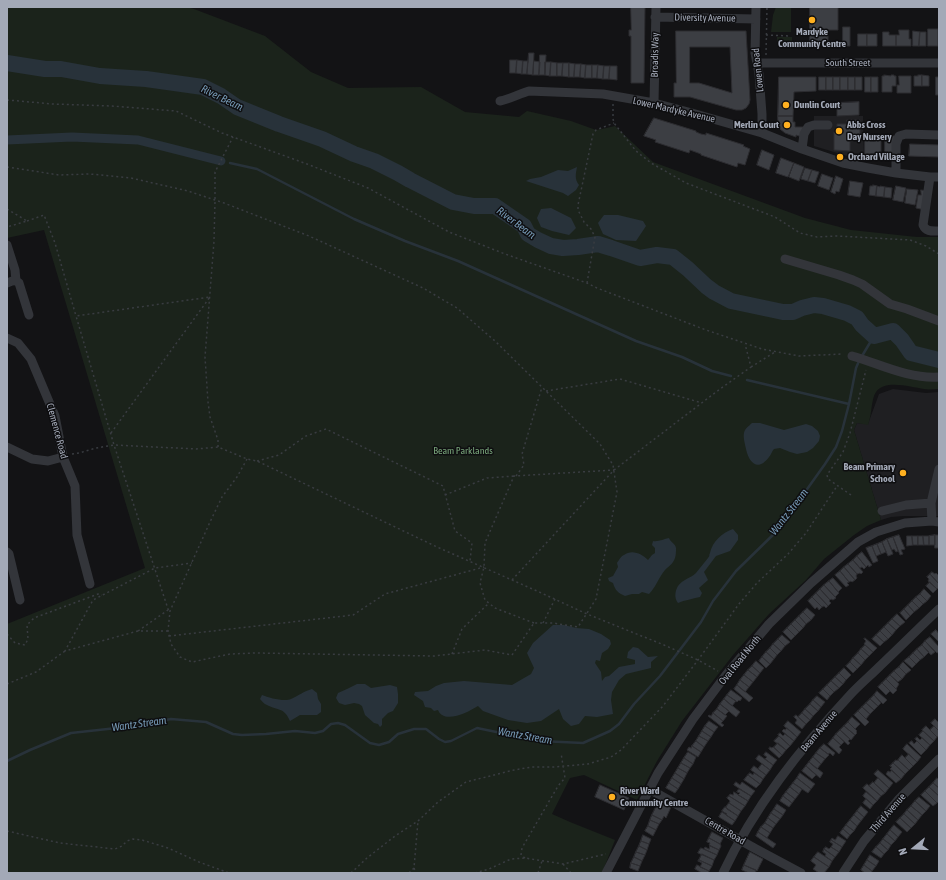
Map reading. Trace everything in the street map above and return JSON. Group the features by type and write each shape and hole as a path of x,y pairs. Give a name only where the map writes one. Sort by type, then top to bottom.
{"street":[{"name":"Broadis Way","path":"654,104 656,7"},
{"name":"Lowen Road","path":"756,7 755,53 761,63 759,74 762,133"},
{"name":"Diversity Avenue","path":"655,17 756,19"},
{"name":"South Street","path":"761,63 939,63"},
{"name":"Lower Mardyke Avenue","path":"500,101 529,91 603,94 692,113 762,133 843,163 896,173 934,177"},
{"path":"802,149 804,134 808,127 814,125 828,125"},
{"path":"896,173 896,144 900,136 906,134 938,135"},
{"path":"934,177 923,225 928,231 939,231"},
{"path":"7,245 15,270 12,282 19,283 29,315"},
{"path":"785,259 853,280 862,284 890,304 939,321"},
{"name":"Clemence Road","path":"7,338 18,343 31,359 55,416 62,457 75,486 77,536 90,584"},
{"path":"852,356 908,375 928,378 939,377"},
{"path":"8,448 32,459 48,461 62,457"},
{"path":"935,521 931,503 939,469"},
{"path":"882,510 906,505 931,503"},
{"name":"Oval Road North","path":"606,873 649,789 693,718 726,675 769,624 811,583 858,542 876,532 905,523 935,521"},
{"path":"7,552 9,554 20,600"},
{"name":"Beam Avenue","path":"723,873 740,839 769,794 818,731 850,695 939,609"},
{"name":"Third Avenue","path":"843,873 864,841 894,804 939,759"},
{"name":"Centre Road","path":"649,789 801,873"}],"path":[{"path":"761,63 766,35 767,7"},
{"path":"766,35 791,36"},
{"path":"614,96 614,123 636,151 665,172 686,183 775,217 800,233 817,236 910,240 926,246 939,254"},
{"path":"7,100 176,111 222,133 368,188 449,232 491,249 587,283 706,330 745,344 776,352 799,356 832,354 852,356"},
{"path":"587,283 595,237 591,229 584,222 578,210 578,205 593,134 596,130 614,123"},
{"path":"218,447 218,440 210,417 205,357 214,241 215,172 233,137"},
{"path":"7,166 59,176 90,174 131,178 188,191 309,236 423,288 457,308 495,341 542,387 600,444 613,465 617,492 596,599 578,626 554,623 534,624 495,608 485,600 480,583 484,567 484,543 515,476 524,465 522,454 542,387"},
{"path":"7,209 27,221"},
{"path":"7,227 44,215 55,244 114,445 170,614"},
{"path":"76,316 210,297"},
{"path":"111,432 210,297"},
{"path":"745,344 752,367"},
{"path":"512,580 614,470 720,389 776,352"},
{"path":"851,495 828,479 827,475 843,452 850,433 868,361"},
{"path":"546,391 620,379 702,403"},
{"path":"257,461 279,455 306,436 326,429 443,486 455,531 472,543 470,561"},
{"path":"62,457 69,454 79,454 96,448 114,445 196,449 218,447 247,459 257,461 437,547 587,614 664,645 726,675"},
{"path":"247,459 237,477 222,497 170,612 168,631 169,636 171,644 180,657 192,662 230,654 256,653 434,656 485,650 512,655 534,624"},
{"path":"445,495 487,478 614,470"},
{"path":"351,873 367,858 395,836 418,821 438,802 466,782 532,767 588,764 611,757 621,750 663,706 739,604 757,583 788,554 806,533 837,486"},
{"path":"65,651 93,600 155,568 192,563"},
{"path":"169,636 353,615 384,594 484,567"},
{"path":"7,634 15,644 25,645 28,639 27,625 34,618 98,594 102,595"},
{"path":"543,623 555,599"},
{"path":"452,654 462,629 489,603"},
{"path":"138,631 168,610"},
{"path":"7,684 36,672 65,651 138,631 168,631"},
{"path":"525,858 521,855 522,848 564,778 561,753"},
{"path":"416,873 414,868 418,821"},
{"path":"7,831 60,843 115,849 133,839 142,840 168,848 229,873"},
{"path":"475,873 489,869 511,859 525,858 563,864 605,854 616,853"},
{"path":"538,873 542,861"},
{"path":"563,864 571,873"},
{"path":"409,873 414,868"}],"shaded area":[{"name":"Abbs Cross Day Nursery","path":"814,116 863,116 864,161 814,146"},
{"path":"577,167 576,178 579,185 576,190 568,196 526,181 558,170 568,171"},
{"path":"551,208 571,218 576,228 569,235 541,227 537,218 541,209"},
{"path":"604,215 618,215 643,221 646,226 636,241 616,240 603,234 598,223"},
{"name":"Beam Primary School","path":"893,389 926,393 939,392 939,516 904,516 891,517 881,520 854,430 857,423 868,424 879,394"},
{"path":"752,423 760,423 784,430 806,424 812,426 818,431 820,436 819,441 807,452 797,454 780,448 774,449 765,462 758,465 754,464 747,454 744,439 745,430"},
{"path":"733,529 738,535 738,540 730,551 716,556 704,572 708,580 699,588 702,593 700,597 678,603 675,594 678,586 696,573 709,557 711,549 718,538 725,532"},
{"path":"669,538 676,548 675,558 649,594 642,592 639,594 625,596 620,594 608,578 613,576 618,567 617,563 621,557 627,553 634,552 640,554 648,560 655,553 655,548 652,545 653,541"},
{"path":"553,625 564,625 589,629 610,640 611,644 608,649 602,653 600,661 596,660 595,663 601,672 602,681 619,667 635,664 635,660 627,658 628,652 633,647 638,648 648,657 658,656 651,662 651,668 626,674 619,680 612,692 611,700 613,714 597,717 585,716 579,724 571,726 563,719 559,709 541,721 527,723 508,720 483,711 478,706 460,715 446,717 438,710 434,711 431,708 425,707 423,701 414,695 415,692 428,691 444,683 464,681 512,685 531,674 534,668 527,653 533,643"},
{"path":"357,684 365,684 371,688 390,685 397,687 398,703 393,711 388,713 382,719 382,725 380,727 365,715 362,706 359,704 354,703 345,705 339,703 336,698 338,693"},
{"path":"312,689 317,693 321,704 321,712 317,715 300,715 290,721 283,711 266,705 260,699 262,695 288,700"}],"green space":[{"name":"Beam Parklands","path":"7,7 186,7 265,36 311,72 348,88 421,87 465,112 519,117 527,111 571,121 596,130 615,126 653,162 805,218 851,230 917,237 939,237 939,389 926,389 898,385 880,388 874,395 868,425 857,423 854,430 881,520 867,526 824,559 806,580 769,614 733,655 682,721 657,761 637,800 584,775 570,778 552,814 615,840 602,873 7,873 7,624 145,568 44,230 7,238"},
{"path":"776,7 791,7 791,32 771,32 773,15"},
{"path":"777,37 792,37 792,46 777,46"}],"building":[{"path":"631,7 645,7 644,83 631,83 631,36 629,36 629,30 631,30"},
{"path":"810,7 838,7 838,30 828,30 828,42 810,42"},
{"path":"843,27 850,27 850,46 843,46"},
{"path":"928,29 938,29 938,46 928,46"},
{"path":"899,30 909,30 911,46 896,46 896,35 899,35"},
{"path":"676,31 746,31 750,100 746,108 736,110 690,97 674,97 674,83 676,83","holes":["690,47 730,47 732,93 699,83 690,83"]},
{"path":"913,31 920,32 919,46 913,46"},
{"path":"883,32 889,32 889,35 896,35 896,46 883,46"},
{"path":"920,32 926,32 926,46 919,46"},
{"path":"858,34 867,34 867,46 858,46"},
{"path":"867,34 877,34 877,46 867,46"},
{"path":"529,53 534,53 533,75 527,74"},
{"path":"540,55 546,55 545,75 539,75"},
{"path":"510,60 517,60 516,73 510,73"},
{"path":"517,60 523,61 522,74 516,73"},
{"path":"523,61 528,61 527,74 522,74"},
{"path":"534,61 540,62 539,75 533,75"},
{"path":"545,62 551,62 550,76 545,75"},
{"path":"551,62 557,63 557,76 550,76"},
{"path":"557,63 563,63 562,76 557,76"},
{"path":"563,63 569,63 569,77 562,76"},
{"path":"569,63 575,64 574,77 569,77"},
{"path":"575,64 581,64 580,77 574,77"},
{"path":"581,64 586,65 585,78 580,77"},
{"path":"586,65 592,65 592,78 585,78"},
{"path":"592,65 598,65 597,78 592,78"},
{"path":"598,65 604,66 603,79 597,78"},
{"path":"604,66 610,66 609,79 603,79"},
{"path":"610,66 617,66 617,80 609,79"},
{"path":"922,75 922,86 914,86 914,76"},
{"path":"922,75 929,76 929,86 922,86"},
{"path":"882,76 896,76 896,86 892,86 892,92 882,92"},
{"path":"899,76 911,76 911,93 897,93"},
{"name":"Dunlin Court","path":"779,77 816,77 816,91 794,92 793,116 778,116"},
{"path":"819,77 826,77 826,90 819,90"},
{"path":"826,77 833,77 833,90 826,90"},
{"path":"833,77 840,77 840,90 833,90"},
{"path":"840,77 848,77 848,90 840,90"},
{"path":"848,77 855,77 855,90 848,90"},
{"path":"855,77 862,77 862,90 855,90"},
{"path":"865,77 871,77 871,92 865,92"},
{"path":"871,77 878,77 878,92 871,92"},
{"path":"936,77 939,77 939,95 936,95"},
{"path":"859,102 859,115 837,116 837,103"},
{"name":"Merlin Court","path":"778,116 793,116 795,127 804,127 802,137 796,135 796,137 785,133 780,129"},
{"path":"654,118 696,131 701,134 706,135 706,133 744,145 743,146 750,149 745,165 738,163 737,167 690,150 689,153 655,142 656,140 644,136"},
{"path":"847,120 860,120 860,138 850,137 850,151 834,150 834,132 837,132 837,124 847,124"},
{"path":"865,135 881,135 881,154 865,154"},
{"path":"885,136 895,136 895,153 885,152"},
{"path":"910,144 939,145 939,157 909,156"},
{"path":"762,150 774,155 769,170 757,165"},
{"path":"781,158 794,163 788,177 776,173"},
{"path":"794,163 804,167 799,181 789,177"},
{"path":"805,168 812,170 808,181 801,179"},
{"path":"812,170 819,172 815,183 808,181"},
{"path":"822,174 833,178 829,190 818,186"},
{"path":"836,176 843,179 839,192 836,191 835,194 831,192"},
{"path":"850,181 863,183 860,197 848,195"},
{"path":"870,186 877,186 876,196 869,195"},
{"path":"877,186 885,187 884,197 876,196"},
{"path":"896,186 906,188 903,202 893,200"},
{"path":"885,187 892,188 891,198 884,197"},
{"path":"907,189 918,190 915,205 905,203"},
{"path":"921,190 928,191 925,210 916,208 918,195 921,195"},
{"path":"899,535 905,549 901,550 903,554 900,555 893,537"},
{"path":"935,535 939,535 939,548 935,548"},
{"path":"935,535 935,545 929,545 929,536"},
{"path":"907,536 912,536 913,545 907,546"},
{"path":"912,536 918,536 918,545 913,545"},
{"path":"918,536 923,536 924,545 918,545"},
{"path":"923,536 929,536 929,545 924,545"},
{"path":"893,537 898,551 896,552 894,549 892,550 887,539"},
{"path":"887,539 893,554 888,556 882,542"},
{"path":"882,542 886,552 881,554 877,544"},
{"path":"877,544 881,554 876,556 872,546"},
{"path":"872,546 878,561 873,563 866,548"},
{"path":"862,552 872,565 869,567 868,565 866,567 857,556"},
{"path":"857,556 866,567 864,569 862,567 860,568 853,560"},
{"path":"853,560 863,572 861,574 857,574 848,564"},
{"path":"848,564 857,574 857,578 855,580 844,567"},
{"path":"844,567 855,580 849,582 840,571"},
{"path":"840,571 849,582 847,583 849,585 846,587 835,575"},
{"path":"932,572 939,576 939,584 930,574"},
{"path":"930,574 939,584 937,589 928,581 929,579 927,577"},
{"path":"833,578 842,588 838,592 829,581"},
{"path":"829,581 839,593 835,597 824,585"},
{"path":"930,582 937,589 933,593 926,586"},
{"path":"824,585 836,598 830,600 820,589"},
{"path":"820,589 830,600 829,601 831,603 828,606 816,593"},
{"path":"924,589 931,596 927,601 920,594"},
{"path":"816,593 828,606 826,608 824,606 822,607 812,597"},
{"path":"920,594 927,601 923,604 916,597"},
{"path":"812,597 822,607 819,610 817,607 815,609 808,601"},
{"path":"916,597 923,604 919,608 912,601"},
{"path":"912,601 919,608 914,612 908,605"},
{"path":"908,605 914,612 910,616 904,609"},
{"path":"807,608 815,615 811,620 803,612"},
{"path":"904,609 910,616 906,620 900,613"},
{"path":"803,612 811,620 806,624 799,616"},
{"path":"897,614 905,622 900,626 892,619"},
{"path":"799,616 806,624 803,628 795,620"},
{"path":"892,619 900,626 896,630 888,623"},
{"path":"795,620 803,628 799,632 791,624"},
{"path":"888,623 896,630 892,635 884,627"},
{"path":"791,624 799,632 795,636 787,628"},
{"path":"884,627 892,635 888,639 880,631"},
{"path":"787,628 795,636 791,640 783,632"},
{"path":"936,630 939,634 939,642 931,634"},
{"path":"880,631 888,639 884,642 876,635"},
{"path":"782,635 790,642 785,646 778,639"},
{"path":"876,635 884,642 880,646 872,639"},
{"path":"930,637 939,647 939,652 937,653 925,641"},
{"path":"865,638 877,648 873,652 864,644 866,641 864,639"},
{"path":"778,639 785,646 781,651 773,644"},
{"path":"925,641 935,652 931,655 922,645"},
{"path":"773,644 781,651 777,655 770,648"},
{"path":"865,645 873,652 869,656 861,649"},
{"path":"922,645 929,652 924,657 917,649"},
{"path":"770,648 777,655 774,659 766,652"},
{"path":"861,649 869,656 865,660 858,653"},
{"path":"917,649 924,657 920,660 913,653"},
{"path":"766,652 774,659 770,664 762,657"},
{"path":"858,653 865,660 861,665 853,658"},
{"path":"913,653 920,660 916,664 909,657"},
{"path":"762,657 770,664 766,668 759,661"},
{"path":"909,657 916,664 912,668 904,661"},
{"path":"853,658 861,665 857,669 850,662"},
{"path":"756,661 764,668 760,673 752,666"},
{"path":"850,662 857,669 853,673 846,666"},
{"path":"903,662 911,670 906,674 899,667"},
{"path":"752,666 760,673 757,677 748,670"},
{"path":"899,667 906,674 902,679 894,671"},
{"path":"844,668 851,675 846,680 839,673"},
{"path":"748,670 757,677 753,682 744,675"},
{"path":"894,671 902,679 898,682 890,675"},
{"path":"839,673 846,680 843,684 835,677"},
{"path":"744,675 753,682 749,687 740,680"},
{"path":"890,675 899,684 896,689 886,679"},
{"path":"835,677 843,684 839,688 831,681"},
{"path":"886,679 897,690 893,694 882,683"},
{"path":"740,680 749,687 745,692 737,685"},
{"path":"831,681 839,688 834,692 827,685"},
{"path":"882,683 890,691 886,695 878,687"},
{"path":"737,685 753,698 749,702 734,689"},
{"path":"827,685 834,692 830,696 823,689"},
{"path":"823,689 830,696 827,700 819,693"},
{"path":"731,690 742,698 740,701 739,700 737,702 727,695"},
{"path":"877,691 887,700 883,704 874,695"},
{"path":"727,695 736,701 732,706 724,699"},
{"path":"874,695 881,703 878,706 870,699"},
{"path":"817,696 825,702 821,707 813,700"},
{"path":"724,699 740,712 736,717 720,704"},
{"path":"870,699 878,706 874,710 866,703"},
{"path":"813,700 821,707 818,711 810,704"},
{"path":"866,703 874,710 870,714 862,707"},
{"path":"720,704 729,711 725,715 717,709"},
{"path":"810,704 818,711 813,716 805,709"},
{"path":"862,707 870,714 866,719 858,711"},
{"path":"717,709 727,716 723,721 713,713"},
{"path":"805,709 813,716 810,720 802,713"},
{"path":"858,711 869,722 865,726 854,715"},
{"path":"713,713 723,721 721,723 724,725 722,727 708,716 711,716"},
{"path":"802,713 810,720 806,724 798,717"},
{"path":"796,715 806,724 802,729 795,723 797,720 794,717"},
{"path":"852,717 860,724 855,729 848,722"},
{"path":"935,719 939,723 939,731 931,723"},
{"path":"709,721 718,727 714,732 705,726"},
{"path":"788,721 801,732 797,737 784,726"},
{"path":"848,722 857,731 855,735 844,726"},
{"path":"705,726 714,732 711,737 702,731"},
{"path":"844,726 855,735 851,740 840,730"},
{"path":"926,726 937,737 934,741 922,730"},
{"path":"934,726 939,731 939,736 937,737 930,730"},
{"path":"787,728 797,737 794,741 782,731"},
{"path":"840,730 850,739 848,741 850,743 848,745 836,734"},
{"path":"702,731 711,737 708,741 699,736"},
{"path":"923,731 934,741 930,745 919,735"},
{"path":"780,733 783,736 785,734 794,741 790,746 778,735"},
{"path":"836,734 844,742 841,745 833,738"},
{"path":"699,736 708,741 704,747 696,741"},
{"path":"779,736 790,746 786,750 774,741"},
{"path":"917,737 920,740 922,738 930,745 926,750 915,739"},
{"path":"833,738 841,745 839,747 842,750 839,754 828,744"},
{"path":"696,741 704,747 701,752 692,746"},
{"path":"912,741 914,744 917,741 926,750 921,755 909,743"},
{"path":"778,743 786,750 782,755 774,747"},
{"path":"824,744 835,753 833,756 820,748"},
{"path":"907,744 921,757 917,762 903,749"},
{"path":"692,746 701,752 698,757 687,750"},
{"path":"770,747 773,747 782,755 779,758 769,749"},
{"path":"820,748 829,755 825,759 816,753"},
{"path":"688,752 696,757 693,764 684,758"},
{"path":"766,752 777,760 773,765 765,759 767,757 764,755"},
{"path":"816,753 825,759 821,764 813,757"},
{"path":"909,754 917,762 913,766 905,758"},
{"path":"759,755 773,765 770,770 756,759"},
{"path":"902,755 913,766 909,770 898,760"},
{"path":"813,757 821,764 817,769 809,762"},
{"path":"684,758 693,764 690,768 681,763"},
{"path":"898,760 909,770 905,774 893,763"},
{"path":"809,762 823,773 820,778 806,766"},
{"path":"681,763 690,768 687,773 678,768"},
{"path":"893,763 905,774 901,779 890,769 892,767 890,766"},
{"path":"762,764 770,770 766,775 758,769"},
{"path":"754,766 766,775 763,779 751,770"},
{"path":"806,766 816,775 812,779 802,771"},
{"path":"678,768 687,773 684,779 675,773"},
{"path":"878,770 893,783 889,788 874,774"},
{"path":"892,770 901,779 896,783 886,774 888,771 890,772"},
{"path":"675,773 684,779 681,784 672,778"},
{"path":"750,773 753,775 754,773 763,779 760,784 748,775"},
{"path":"800,773 815,784 811,789 797,778"},
{"path":"748,775 760,784 756,788 744,780"},
{"path":"672,778 681,784 678,789 669,783"},
{"path":"797,778 811,789 808,793 793,783"},
{"path":"878,778 889,788 885,793 874,783"},
{"path":"937,778 939,780 939,788 933,783"},
{"path":"736,782 740,785 742,782 755,791 751,796 734,785"},
{"path":"873,782 885,793 881,796 869,786"},
{"path":"669,783 678,789 675,793 666,788"},
{"path":"793,783 802,789 799,794 790,787"},
{"path":"933,783 939,788 939,796 929,787"},
{"path":"867,784 881,796 877,801 863,788"},
{"name":"River Ward Community Centre","path":"600,785 629,798 624,810 595,797"},
{"path":"790,787 799,794 795,799 786,792"},
{"path":"929,787 939,796 939,801 937,803 925,791"},
{"path":"739,789 751,796 748,801 738,795 740,793 737,792"},
{"path":"925,791 937,803 933,806 921,795"},
{"path":"734,792 748,801 745,806 729,796 730,794 733,795"},
{"path":"786,792 795,799 792,803 783,796"},
{"path":"866,792 877,801 873,805 863,796"},
{"path":"729,796 745,806 741,811 729,803 730,801 727,798"},
{"path":"783,796 792,803 789,807 780,801"},
{"path":"919,797 930,806 926,811 915,801"},
{"path":"866,799 873,805 870,809 863,803"},
{"path":"659,801 671,807 666,818 664,816 662,820 652,815"},
{"path":"915,801 926,811 922,815 911,806"},
{"path":"729,803 741,811 738,816 727,809 726,807"},
{"path":"777,804 786,810 783,815 774,809"},
{"path":"861,806 868,812 864,817 857,811"},
{"path":"911,806 922,815 918,820 907,810"},
{"path":"725,807 738,816 735,821 722,811"},
{"path":"774,809 783,815 780,819 771,813"},
{"path":"907,810 918,820 915,824 904,814"},
{"path":"857,811 864,817 861,821 854,815"},
{"path":"722,812 735,821 732,825 719,817"},
{"path":"771,813 780,819 776,824 768,818"},
{"path":"904,814 915,824 911,828 900,818"},
{"path":"652,815 662,820 659,824 650,820"},
{"path":"854,815 861,821 857,826 850,820"},
{"path":"768,818 776,824 773,828 765,823"},
{"path":"900,818 911,828 907,832 896,822"},
{"path":"650,820 659,824 656,830 648,826"},
{"path":"850,820 857,826 854,831 846,825"},
{"path":"765,823 773,828 770,833 761,827"},
{"path":"846,825 854,831 850,835 843,829"},
{"path":"894,825 902,832 898,837 890,830"},
{"path":"648,826 656,830 653,836 645,831"},
{"path":"761,827 770,833 767,838 758,832"},
{"path":"843,829 850,835 847,839 840,833"},
{"path":"890,830 898,837 895,841 887,834"},
{"path":"712,832 723,838 720,844 709,838"},
{"path":"758,832 776,844 773,848 756,836"},
{"path":"887,834 895,841 891,845 883,839"},
{"path":"643,835 651,839 649,844 641,841"},
{"path":"838,836 846,841 842,847 831,840 832,838 835,840"},
{"path":"709,838 720,844 721,846 719,850 709,845 710,843 707,842"},
{"path":"883,839 891,845 888,850 880,843"},
{"path":"831,840 842,847 839,852 831,847 833,844 830,842"},
{"path":"641,841 649,844 647,850 639,846"},
{"path":"880,843 888,850 884,854 876,847"},
{"path":"639,846 647,850 645,855 636,852"},
{"path":"710,846 719,850 717,855 704,849 705,847 709,849"},
{"path":"826,847 829,849 831,847 839,852 835,857 824,849"},
{"path":"876,847 884,854 881,858 872,852"},
{"path":"701,848 717,855 714,860 698,853"},
{"path":"824,849 835,857 832,861 825,856 826,854 823,852"},
{"path":"636,852 645,855 642,861 634,857"},
{"path":"750,852 763,859 757,871 744,865"},
{"path":"818,852 832,861 829,867 814,857"},
{"path":"702,854 714,860 712,866 699,860"},
{"path":"870,855 879,861 876,866 867,860"},
{"path":"634,857 642,861 640,866 631,863"},
{"path":"814,857 829,867 824,873 819,873 813,869 816,865 811,861"},
{"path":"699,860 712,866 709,871 700,867 702,863 698,861"},
{"path":"867,860 876,866 872,871 864,865"},
{"path":"631,863 640,866 638,871 630,868"},
{"path":"697,865 709,871 708,873 702,873 695,869"},
{"path":"744,865 756,870 755,873 749,873 742,870"},
{"path":"864,865 872,871 871,873 865,873 861,870"}],"waterway":[{"name":"River Beam","path":"7,63 45,69 61,69 100,76 146,79 203,87 221,96 237,107 322,139 354,154 374,161 453,202 474,206 495,206 524,226 528,234 551,246 563,248 598,244 640,258 657,255 673,257 706,286 731,301 783,312 793,312 814,305 823,306 847,313 857,318 874,336 893,331 902,340 911,353 939,360"},
{"path":"7,140 72,137 138,140 221,161"},
{"path":"230,163 257,169 354,219 405,241 458,261 636,341 682,357 712,371 731,376"},
{"name":"Wantz Stream","path":"862,356 874,336"},
{"name":"Wantz Stream","path":"7,761 71,733 135,726 171,719 206,722 233,734 242,735 295,731 315,733 323,731 331,724 338,723 345,725 370,743 379,745 389,742 398,734 414,729 426,729 445,742 451,741 477,728 540,741 583,743 610,731 619,724 634,704 660,676 701,622 713,601 736,571 778,530 825,464 836,447 842,431 856,368 859,361"},
{"path":"747,380 849,404"}],"place":[{"name":"Mardyke Community Centre","path":"812,20"},
{"name":"Dunlin Court","path":"786,105"},
{"name":"Merlin Court","path":"787,125"},
{"name":"Abbs Cross Day Nursery","path":"839,131"},
{"name":"Orchard Village","path":"840,157"},
{"name":"Beam Primary School","path":"903,473"},
{"name":"River Ward Community Centre","path":"612,797"}]}
